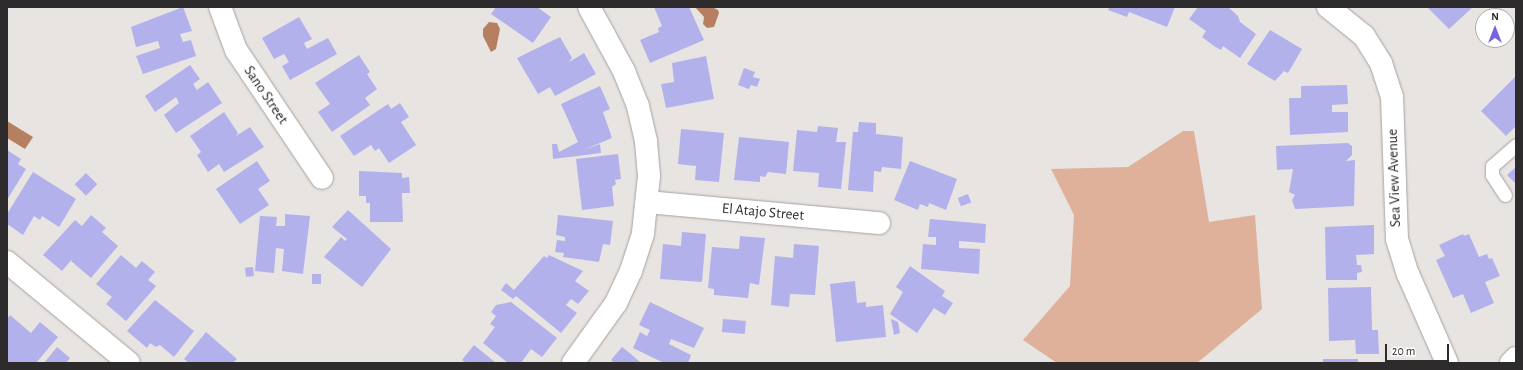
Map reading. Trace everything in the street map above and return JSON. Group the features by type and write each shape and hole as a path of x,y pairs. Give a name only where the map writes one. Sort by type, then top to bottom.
{"street":[{"name":"Sano Street","path":"220,7 236,50 322,178"},
{"path":"573,363 616,303 631,271 643,233 648,202 646,141 638,106 625,73 589,7"},
{"name":"Sea View Avenue","path":"1328,7 1364,36 1381,63 1392,96 1397,240 1408,274 1447,363"},
{"name":"El Atajo Street","path":"648,202 879,223"},
{"path":"7,262 129,363"},
{"path":"1511,363 1516,358"}],"lane":[{"path":"1504,196 1492,175 1492,166 1516,145"}],"shaded area":[{"path":"695,7 712,7 718,10 719,13 714,27 707,28 703,24 704,17"},
{"path":"489,22 497,23 500,29 496,49 491,52 483,36 483,29"},
{"path":"7,121 33,137 25,149 7,138"},
{"path":"1183,131 1194,131 1209,222 1255,215 1262,309 1197,363 1057,363 1023,340 1070,286 1074,215 1051,169 1128,167"}],"building":[{"path":"183,7 192,31 180,34 183,42 191,40 196,56 143,74 136,56 160,48 158,41 136,47 131,27"},
{"path":"496,7 537,7 551,17 533,43 491,14"},
{"path":"654,7 689,7 704,40 650,63 640,40 659,32 658,28 662,26"},
{"path":"1110,7 1175,7 1167,27 1129,12 1127,17 1108,10"},
{"path":"1198,7 1228,7 1238,16 1240,22 1256,34 1240,58 1223,46 1221,50 1202,37 1206,31 1189,19"},
{"path":"1427,7 1473,7 1449,29"},
{"path":"299,17 312,39 304,43 307,49 328,38 337,54 290,80 282,66 289,62 284,54 274,59 262,38"},
{"path":"1270,30 1302,49 1288,73 1284,71 1275,81 1247,64"},
{"path":"560,37 572,58 569,62 584,53 596,74 555,96 550,87 538,94 517,58"},
{"path":"359,55 370,72 367,74 377,89 365,98 370,105 332,132 318,112 330,104 315,83"},
{"path":"706,56 714,99 666,108 661,84 674,82 672,63"},
{"path":"190,65 200,79 193,84 197,90 208,82 222,103 176,133 164,115 179,103 176,97 155,112 145,96"},
{"path":"744,68 755,72 753,77 760,79 757,87 751,85 749,89 738,85"},
{"path":"1516,76 1516,126 1506,136 1481,111"},
{"path":"1347,85 1348,104 1332,105 1332,112 1348,112 1348,132 1290,135 1289,98 1301,98 1301,86"},
{"path":"600,86 610,109 603,112 612,138 583,150 600,144 601,153 553,159 552,144 557,144 559,152 578,142 561,104"},
{"path":"400,103 409,117 401,122 416,145 389,163 379,148 375,151 371,145 354,156 340,136 388,104 391,109"},
{"path":"224,112 238,133 236,136 250,127 264,147 224,172 219,164 208,172 197,155 201,152 190,136"},
{"path":"859,122 876,123 876,134 903,137 901,169 882,167 881,172 874,171 873,192 848,190 853,132 858,132"},
{"path":"818,126 838,128 836,142 846,142 841,189 818,187 819,173 793,171 797,130 817,132"},
{"path":"681,129 724,133 719,182 695,180 696,166 678,164"},
{"path":"739,137 789,142 786,174 768,172 765,177 760,176 760,182 734,180"},
{"path":"1348,143 1352,146 1352,155 1346,161 1355,160 1354,206 1295,209 1292,200 1295,195 1289,192 1293,169 1277,170 1276,146"},
{"path":"7,150 21,159 18,164 26,169 7,200"},
{"path":"618,154 621,179 615,180 616,184 612,187 614,206 582,210 576,159"},
{"path":"257,161 270,181 258,189 269,205 240,224 216,189"},
{"path":"910,161 957,179 946,210 929,203 928,207 920,204 918,210 894,200"},
{"path":"1516,167 1516,184 1507,175"},
{"path":"359,171 402,173 402,178 409,177 410,193 402,193 403,222 370,222 370,203 366,203 366,196 359,196"},
{"path":"33,172 76,199 59,227 42,216 40,220 34,216 23,235 7,224 7,214"},
{"path":"86,173 97,184 86,196 75,184"},
{"path":"968,194 971,202 961,206 958,198"},
{"path":"348,210 391,249 362,287 324,257 341,237 345,241 347,239 332,227"},
{"path":"285,214 310,216 303,274 282,271 284,249 276,248 274,273 255,271 260,216 277,217 276,226 285,226"},
{"path":"91,215 106,228 102,232 118,246 91,278 71,261 73,258 62,271 43,255 75,220 82,226"},
{"path":"558,215 613,221 610,245 603,244 599,262 563,257 564,253 555,252 557,240 565,241 565,237 556,235"},
{"path":"930,219 986,224 985,243 959,241 959,248 980,249 979,274 921,269 923,244 936,245 936,237 928,237"},
{"path":"1374,225 1374,254 1356,255 1357,265 1361,265 1362,272 1357,273 1357,280 1326,280 1325,227"},
{"path":"682,232 706,234 702,282 660,279 663,244 681,246"},
{"path":"1463,234 1464,236 1469,234 1479,257 1487,254 1489,259 1492,258 1500,276 1485,282 1494,303 1471,313 1463,294 1453,298 1436,260 1445,256 1439,245"},
{"path":"740,236 765,238 759,285 750,283 748,298 714,295 714,289 708,288 712,247 739,249"},
{"path":"794,244 819,246 815,295 790,294 789,307 771,305 775,256 793,258"},
{"path":"121,255 136,268 142,261 155,272 148,280 156,286 126,321 106,304 112,297 96,284"},
{"path":"549,255 583,271 575,281 589,291 578,304 571,299 566,305 577,313 561,333 516,296 513,299 501,290 506,283 514,290 544,256 547,258"},
{"path":"910,266 945,291 942,296 953,303 945,315 934,308 917,333 890,314 903,292 896,287"},
{"path":"253,267 254,276 246,277 245,268"},
{"path":"312,274 321,274 321,284 312,284"},
{"path":"855,281 857,303 866,302 866,307 883,305 886,337 836,342 830,284"},
{"path":"1371,287 1372,330 1378,330 1379,354 1356,354 1355,340 1329,341 1328,288"},
{"path":"155,300 194,331 174,357 160,345 156,347 150,343 147,348 127,331"},
{"path":"511,302 557,338 542,357 531,349 521,363 508,363 483,343 495,327 490,324 496,316 491,312 496,305"},
{"path":"650,302 704,328 694,348 671,339 669,344 691,355 688,363 664,363 633,348 640,332 647,336 650,330 639,325"},
{"path":"10,315 31,333 40,322 58,337 36,363 7,363 7,319"},
{"path":"723,319 746,321 745,334 722,332"},
{"path":"891,319 898,322 900,333 894,335"},
{"path":"206,332 237,359 233,363 189,363 184,359"},
{"path":"474,345 496,363 466,363 462,360"},
{"path":"57,347 70,358 66,363 44,363"},
{"path":"622,347 641,363 614,363 611,360"},
{"path":"1323,359 1358,359 1358,363 1323,363"}]}
